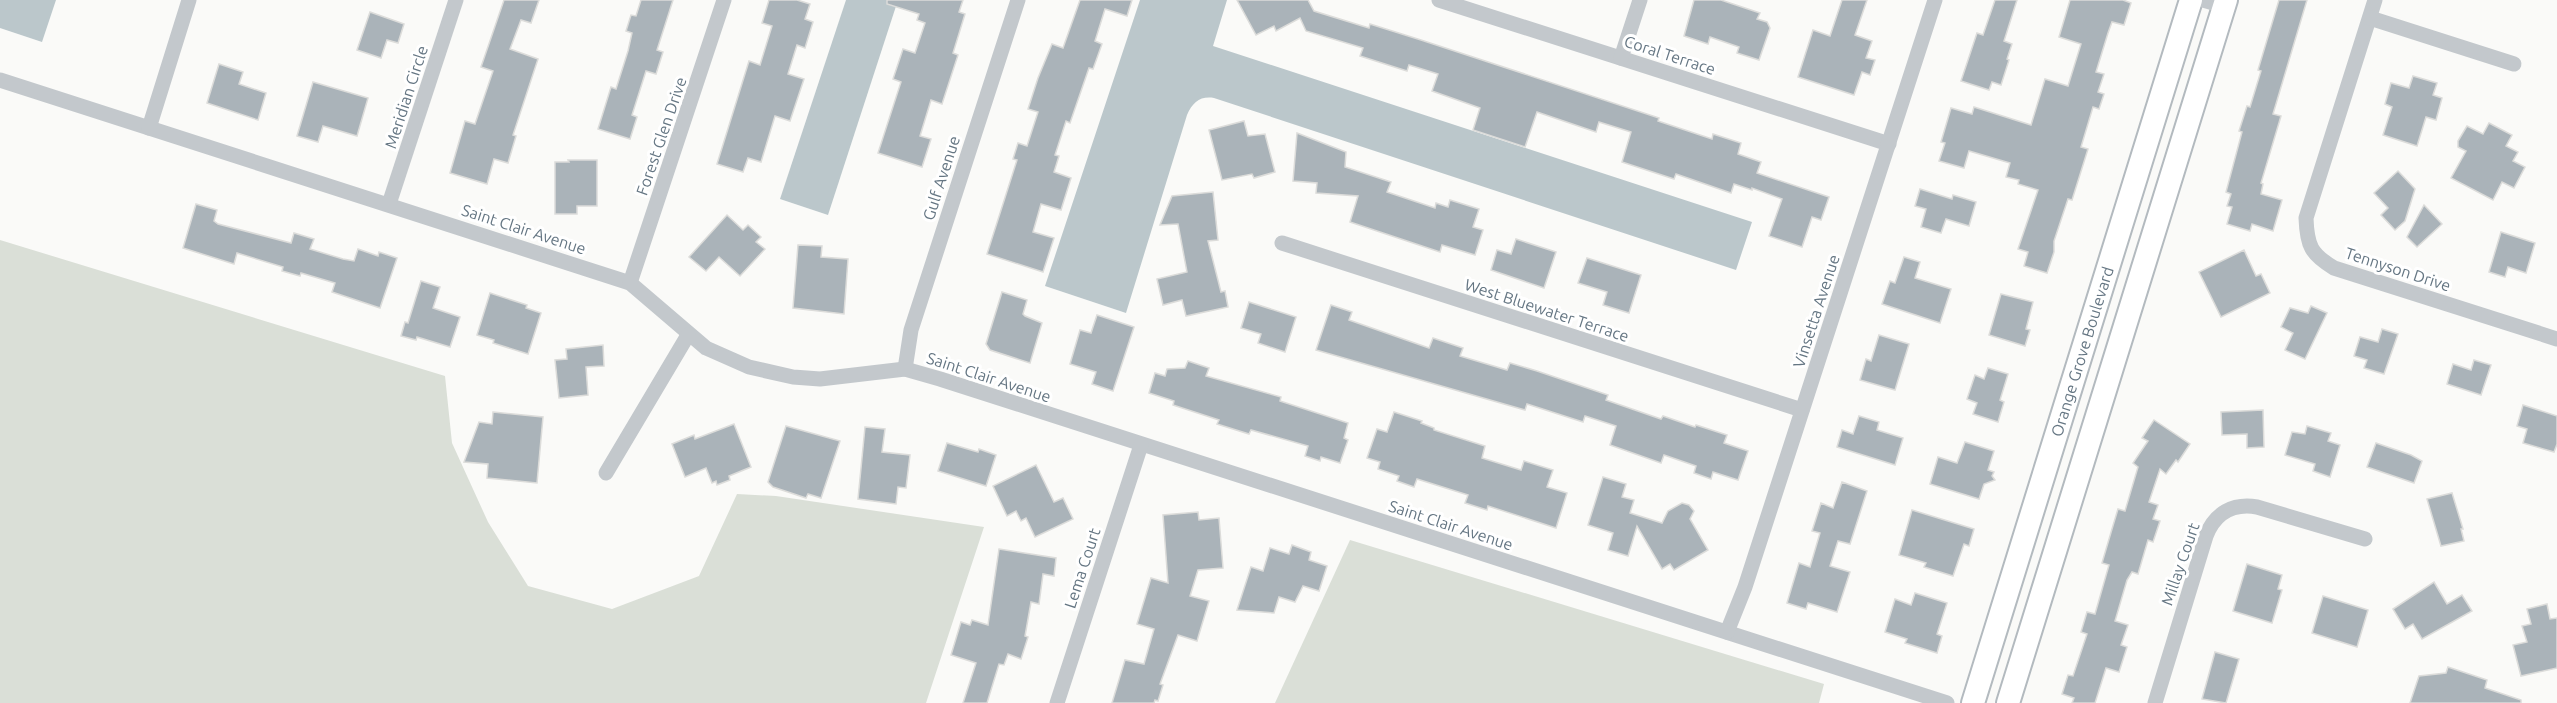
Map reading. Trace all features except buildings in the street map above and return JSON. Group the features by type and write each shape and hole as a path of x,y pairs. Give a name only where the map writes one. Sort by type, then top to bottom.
{"street":[{"path":"149,128 189,0"},
{"name":"Meridian Circle","path":"389,204 456,0"},
{"name":"Forest Glen Drive","path":"630,283 724,0"},
{"name":"Gulf Avenue","path":"905,369 911,330 1018,0"},
{"name":"Coral Terrace","path":"1439,0 1889,144"},
{"path":"1621,58 1640,0"},
{"name":"Vinsetta Avenue","path":"1727,632 1745,587 1935,0"},
{"name":"Orange Grove Boulevard","path":"1973,703 2191,0"},
{"name":"Tennyson Drive","path":"2375,0 2306,218 2306,239 2316,257 2334,268 2557,339"},
{"name":"Orange Grove Boulevard","path":"2008,703 2218,2"},
{"path":"2370,18 2514,64"},
{"name":"Saint Clair Avenue","path":"0,80 630,283 688,335 706,348 771,373 793,377 844,377 905,369 1947,703"},
{"name":"West Bluewater Terrace","path":"1282,243 1802,410"},
{"path":"606,472 688,335"},
{"name":"Lema Court","path":"1057,703 1141,445"},
{"name":"Millay Court","path":"2155,703 2206,536 2219,515 2232,508 2249,506 2365,539"}],"shaded area":[{"path":"0,0 56,0 42,42 0,28"},
{"path":"846,0 898,0 828,215 780,199"},
{"path":"1140,0 1227,0 1213,46 1752,222 1736,270 1214,98 1205,98 1198,101 1187,115 1126,313 1045,286"},
{"path":"0,240 445,376 452,443 488,522 528,586 612,609 699,576 737,494 776,496 984,527 926,703 0,703"},
{"path":"1350,540 1824,684 1819,703 1275,703"}]}
